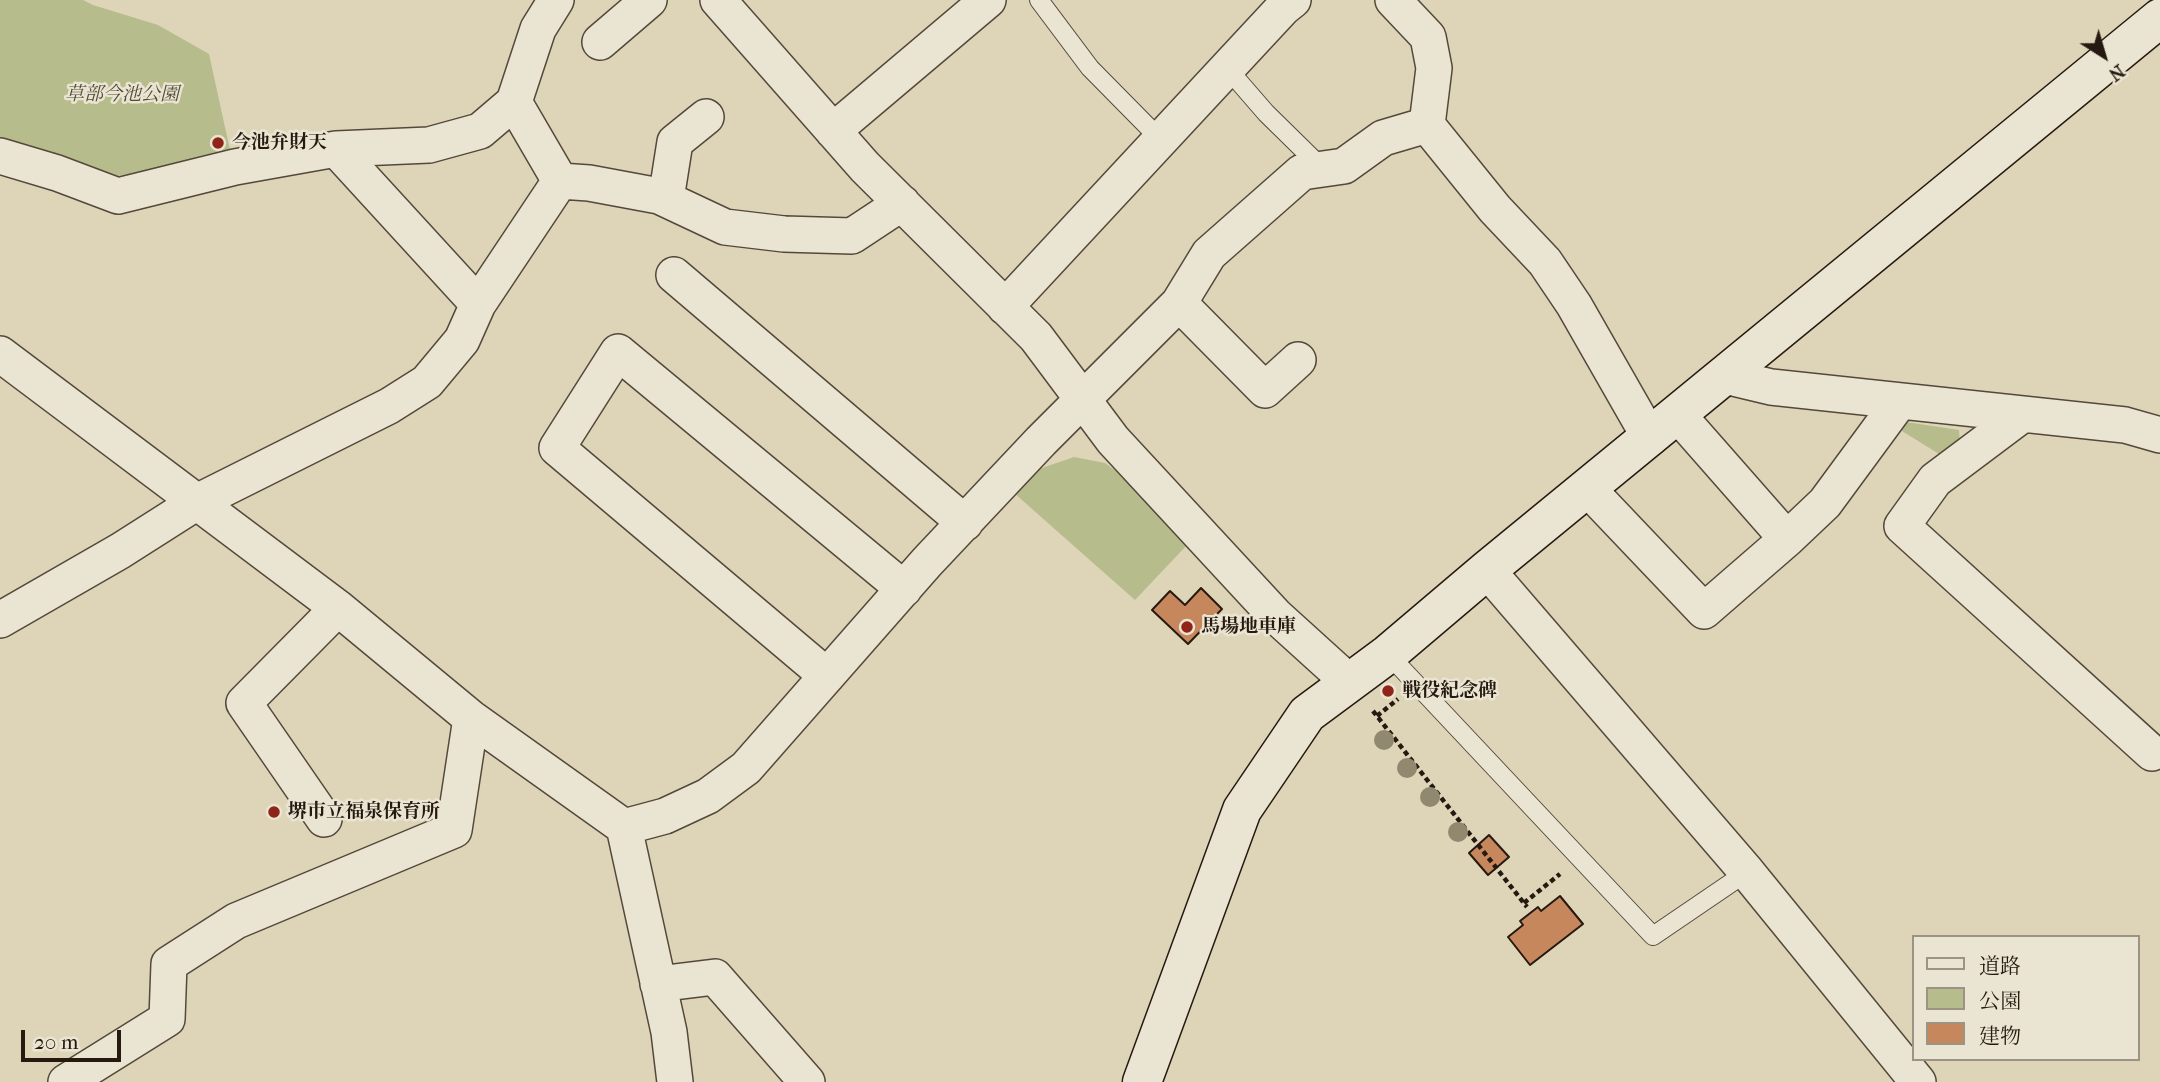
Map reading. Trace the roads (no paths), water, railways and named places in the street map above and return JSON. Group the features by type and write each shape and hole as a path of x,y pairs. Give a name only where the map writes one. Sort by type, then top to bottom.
{"street":[{"path":"0,156 57,173 118,196 235,167 336,149 429,145 480,131 514,102 538,29 556,0"},
{"path":"600,42 649,0"},
{"path":"718,0 833,131 1036,337 1113,440 1275,615 1350,683"},
{"path":"833,131 988,0"},
{"path":"1005,307 1293,0"},
{"path":"1393,0 1428,37 1434,68 1427,125 1495,209 1545,262 1664,426 1787,539"},
{"path":"1142,1082 1242,810 1307,714 1388,654 2160,18"},
{"path":"514,102 560,181"},
{"path":"666,199 675,142 706,117"},
{"path":"624,827 665,816 708,796 746,768 965,523 1179,303 1209,254 1302,172 1344,166 1383,138 1427,125"},
{"path":"336,149 478,304"},
{"path":"560,181 589,183 659,196 725,227 785,234 852,236 902,203"},
{"path":"0,620 120,551 197,502 389,406 427,382 462,340 478,304 560,181"},
{"path":"674,275 965,523"},
{"path":"1179,303 1265,390 1298,360"},
{"path":"827,676 557,448 618,352 904,589"},
{"path":"0,354 338,608 471,718 624,827 669,1032 675,1082"},
{"path":"1725,376 1771,387 2125,425 2160,435"},
{"path":"1587,488 1704,611 1825,503 1900,401"},
{"path":"2024,414 1935,480 1902,526 2152,753"},
{"path":"1487,570 1747,872 1918,1082"},
{"path":"324,819 244,703 338,608"},
{"path":"66,1082 167,1019 169,964 236,921 454,830 471,718"},
{"path":"658,984 715,977 807,1082"}],"lane":[{"path":"1040,0 1090,68 1161,140"},
{"path":"1227,68 1266,113 1323,169"},
{"path":"1388,654 1653,936 1747,872"}],"place":[{"name":"今池弁財天","path":"218,143"},
{"name":"馬場地車庫","path":"1187,627"},
{"name":"戦役紀念碑","path":"1388,691"},
{"name":"堺市立福泉保育所","path":"274,812"}],"park label":[{"name":"草部今池公園","path":"122,95"}]}
